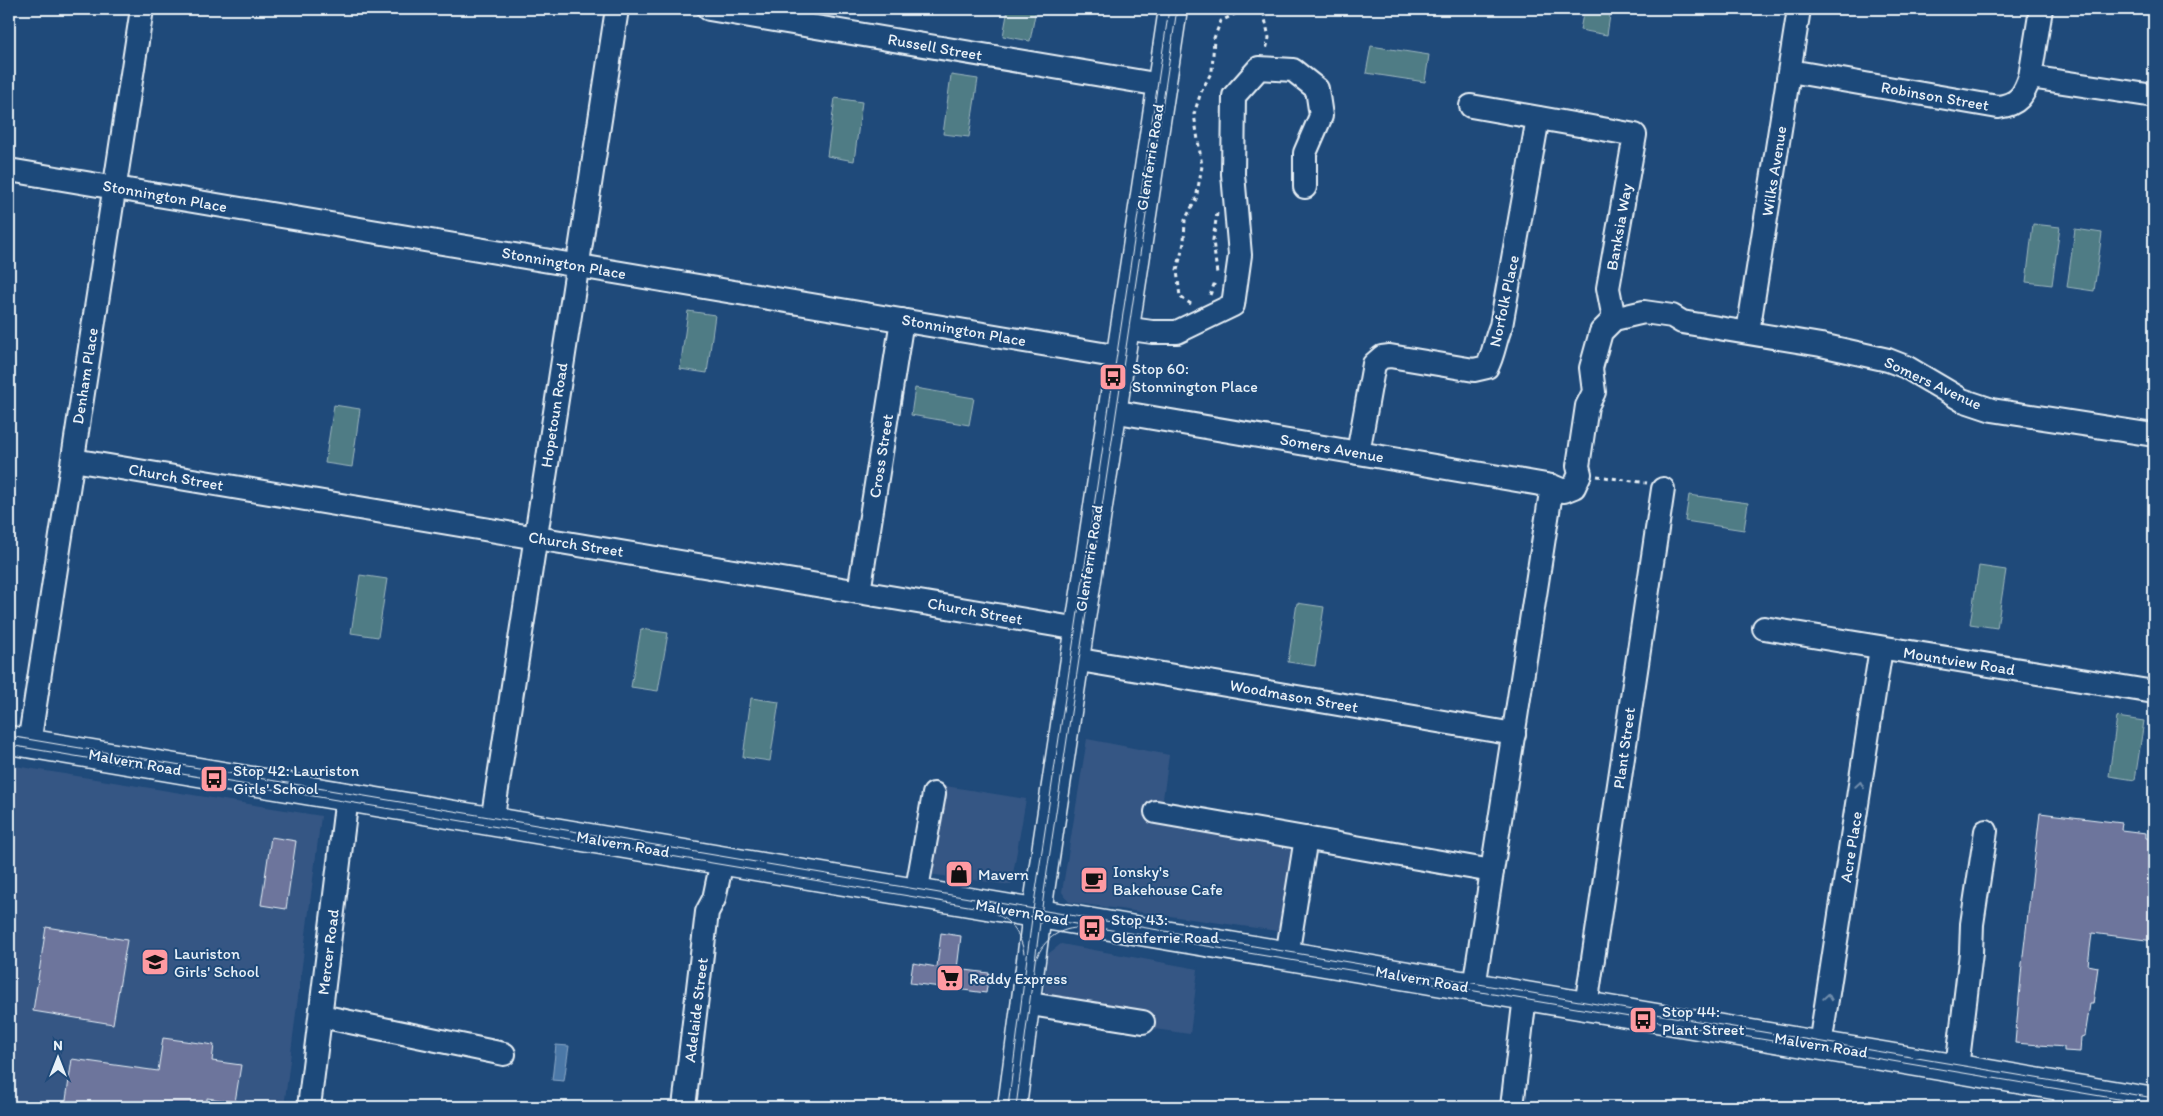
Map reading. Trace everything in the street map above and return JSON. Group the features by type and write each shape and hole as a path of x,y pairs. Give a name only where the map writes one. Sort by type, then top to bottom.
{"main road":[{"name":"Glenferrie Road","path":"1012,1107 1024,1003 1078,629 1173,9"},
{"name":"Malvern Road","path":"19,742 1957,1068 2076,1098 2154,1102"}],"street":[{"name":"Denham Place","path":"19,742 72,460 142,9"},
{"name":"Hopetoun Road","path":"492,822 617,9"},
{"name":"Russell Street","path":"709,9 1161,85"},
{"name":"Wilks Avenue","path":"1748,332 1800,9"},
{"name":"Robinson Street","path":"1790,71 1998,107 2007,106 2021,98 2030,77 2041,9"},
{"path":"1124,328 1152,332 1177,332 1233,305 1240,255 1232,174 1234,96 1259,68 1293,70 1317,89 1321,116 1305,153 1305,187"},
{"path":"2030,77 2154,96"},
{"path":"1471,106 1538,118"},
{"name":"Banksia Way","path":"1538,118 1635,135 1608,288 1623,317"},
{"name":"Norfolk Place","path":"1358,453 1374,364 1382,357 1390,356 1474,370 1487,367 1492,358 1496,337 1501,326 1538,118"},
{"name":"Stonnington Place","path":"9,170 1120,357"},
{"name":"Somers Avenue","path":"1112,411 1552,486 1564,491 1574,487 1580,474 1586,471 1587,406 1594,392 1591,368 1601,332 1623,317 1670,325 1682,322 1856,352 1888,360 1906,367 1962,400 1984,408 2154,435"},
{"name":"Cross Street","path":"859,592 902,320"},
{"name":"Church Street","path":"72,460 1078,629"},
{"path":"1474,988 1552,486"},
{"name":"Plant Street","path":"1586,1006 1659,487"},
{"name":"Mountview Road","path":"1764,628 2154,692"},
{"name":"Acre Place","path":"1820,1045 1881,648"},
{"name":"Woodmason Street","path":"1074,659 1514,734"},
{"path":"916,894 934,794"},
{"name":"Mercer Road","path":"309,1107 348,797"},
{"path":"1156,812 1492,870"},
{"path":"1957,1068 1971,953 1972,924 1986,831"},
{"path":"1287,956 1306,838"},
{"name":"Adelaide Street","path":"684,1107 707,912 714,899 714,860"},
{"path":"1512,1107 1525,996"},
{"path":"1024,1003 1143,1022"},
{"path":"320,1016 504,1054"}],"path":[{"path":"1193,306 1180,297 1177,270 1184,243 1185,220 1196,199 1202,166 1194,114 1201,92 1212,71 1214,38 1221,21 1241,10 1255,9 1264,14 1269,38 1262,68"},
{"path":"1210,296 1217,278 1214,240 1216,215 1225,200 1234,192"},
{"path":"1586,471 1659,487"}],"shaded area":[{"path":"1087,739 1169,755 1161,813 1294,835 1278,931 1069,902 1062,892"},
{"name":"Lauriston Girls' School","path":"9,765 321,816 284,1107 9,1107"},
{"path":"927,783 1026,799 1011,885 913,872"},
{"path":"1061,944 1198,969 1190,1034 1042,1013 1048,954"},
{"path":"556,1045 569,1046 564,1081 552,1080"}],"green space":[{"path":"1008,9 1036,9 1030,41 1003,36"},
{"path":"1584,9 1611,9 1607,35 1580,30"},
{"path":"1371,46 1429,55 1425,82 1366,73"},
{"path":"951,75 978,79 969,137 943,134"},
{"path":"835,98 862,102 854,161 827,156"},
{"path":"2033,224 2060,227 2052,285 2026,282"},
{"path":"2075,229 2102,233 2094,291 2067,287"},
{"path":"688,311 715,315 707,373 680,369"},
{"path":"915,388 974,398 969,425 911,415"},
{"path":"334,405 360,409 352,467 325,463"},
{"path":"1689,495 1748,503 1744,530 1685,521"},
{"path":"1979,566 2006,570 1997,628 1970,624"},
{"path":"360,575 387,579 378,637 351,633"},
{"path":"1297,603 1324,607 1315,666 1288,662"},
{"path":"641,629 668,633 658,691 631,687"},
{"path":"751,698 779,702 770,761 743,757"},
{"path":"2117,717 2144,721 2135,780 2109,776"}],"building":[{"path":"2040,813 2122,823 2121,830 2146,833 2146,838 2154,839 2154,941 2092,933 2088,965 2098,967 2093,1004 2090,1004 2085,1036 2081,1037 2080,1052 2064,1051 2064,1047 2015,1043 2022,964"},
{"path":"271,837 296,841 286,909 261,905"},
{"path":"46,927 127,940 113,1024 33,1011"},
{"name":"Reddy Express","path":"941,933 961,936 957,969 989,973 986,993 910,983 913,963 937,967"},
{"path":"163,1038 214,1045 212,1061 241,1065 235,1102 207,1098 207,1107 65,1107 72,1059 158,1071"}],"tram line":[{"path":"1008,1107 1033,910 1169,9"},
{"path":"1016,1107 1044,892 1177,9"},
{"path":"9,736 2154,1098"},
{"path":"9,745 2154,1105"},
{"path":"996,914 1007,921 1015,930 1021,941 1024,953"},
{"path":"1037,957 1052,936 1077,928"}],"place":[{"name":"Stop 60: Stonnington Place","path":"1113,377"},
{"name":"Stop 42: Lauriston Girls' School","path":"214,779"},
{"name":"Mavern","path":"959,874"},
{"name":"Ionsky's Bakehouse Cafe","path":"1094,880"},
{"name":"Stop 43: Glenferrie Road","path":"1092,928"},
{"name":"Lauriston Girls' School","path":"155,962"},
{"name":"Reddy Express","path":"950,978"},
{"name":"Stop 44: Plant Street","path":"1643,1020"}]}
